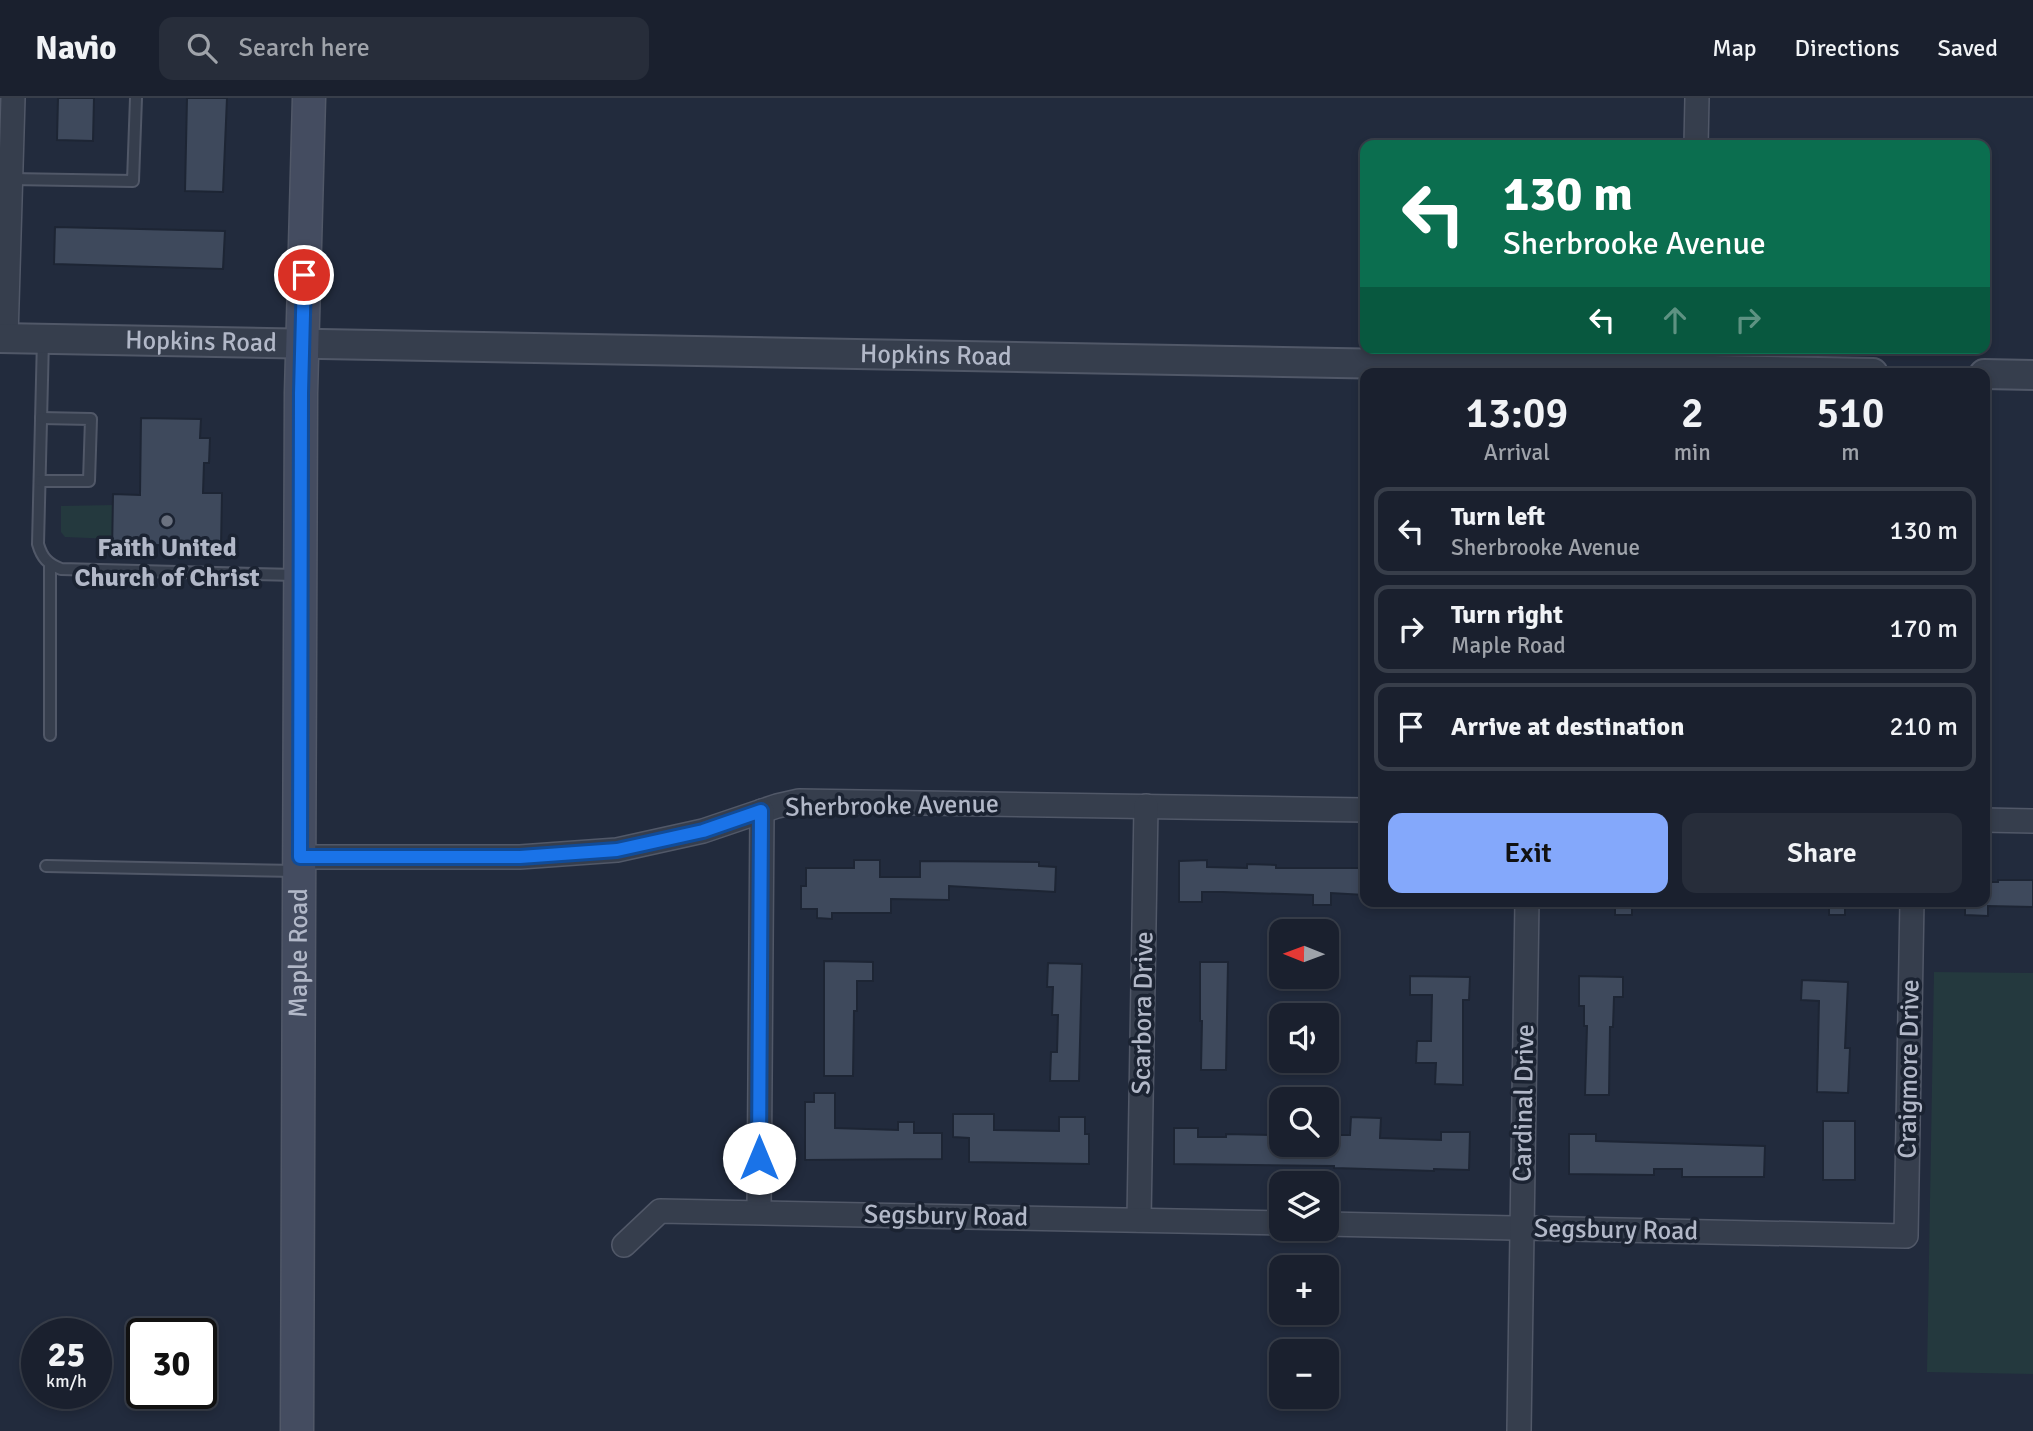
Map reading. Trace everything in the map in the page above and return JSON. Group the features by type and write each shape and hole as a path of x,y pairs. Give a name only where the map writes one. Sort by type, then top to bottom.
{"main road":[{"name":"Maple Road","path":"297,1431 302,345 309,98"}],"street":[{"path":"3,338 13,98"},
{"path":"1696,140 1697,98"},
{"name":"Hopkins Road","path":"3,338 302,345 1692,359 1808,368"},
{"path":"1990,374 2033,375"},
{"name":"Sherbrooke Avenue","path":"300,864 520,857 617,850 703,831 799,801 1360,810"},
{"name":"Scarbora Drive","path":"1139,1220 1146,806"},
{"path":"759,1212 761,811"},
{"path":"1990,820 2033,821"},
{"name":"Cardinal Drive","path":"1519,1431 1527,907"},
{"name":"Craigmore Drive","path":"1906,1236 1912,907"},
{"name":"Segsbury Road","path":"624,1245 660,1211 1269,1223"},
{"name":"Segsbury Road","path":"1339,1224 1906,1236"}],"lane":[{"path":"10,179 133,181 136,98"},
{"path":"43,339 38,544 42,555 50,564 61,569 300,575"},
{"path":"40,481 89,481 91,429 91,419 41,418"},
{"path":"50,564 50,735"},
{"path":"46,866 300,864"}],"green space":[{"path":"114,505 113,539 65,537 61,532 61,506"},
{"path":"1934,972 2033,973 2033,1374 1927,1372"}],"building":[{"path":"58,98 94,98 93,141 57,140"},
{"path":"187,98 227,98 223,192 185,191"},
{"path":"55,227 225,231 223,269 54,264"},
{"path":"141,418 201,419 200,438 210,438 209,463 204,463 203,493 222,493 221,547 157,545 157,555 112,554 113,494 140,495"},
{"path":"854,860 880,860 880,877 920,877 920,861 1039,862 1039,866 1056,867 1055,892 949,886 949,900 891,899 891,913 832,913 832,919 817,918 817,909 801,909 801,886 806,886 806,868 854,868"},
{"path":"1207,860 1207,867 1247,868 1247,864 1276,865 1276,868 1360,868 1360,895 1331,893 1331,905 1313,905 1313,895 1223,892 1202,892 1202,902 1179,902 1179,861"},
{"path":"2033,880 2033,907 1990,906 1990,882"},
{"path":"1615,907 1632,907 1632,915 1615,915"},
{"path":"1829,907 1845,907 1845,915 1829,915"},
{"path":"1965,907 1988,907 1988,916 1965,915"},
{"path":"824,961 873,962 873,981 857,981 853,1076 824,1076"},
{"path":"1200,962 1228,962 1226,1070 1201,1070"},
{"path":"1048,963 1082,964 1079,1081 1050,1081 1051,1052 1057,1052 1058,1015 1052,1015 1053,987 1047,987"},
{"path":"1410,976 1470,977 1469,1000 1463,1000 1463,1085 1435,1084 1436,1063 1416,1063 1417,1041 1431,1041 1432,995 1410,995"},
{"path":"1579,976 1623,977 1623,997 1614,997 1613,1027 1610,1027 1609,1095 1585,1095 1587,1026 1584,1026 1584,1006 1579,1006"},
{"path":"1802,980 1848,982 1845,1048 1850,1048 1848,1093 1817,1092 1819,1001 1801,1000"},
{"path":"814,1093 835,1093 835,1128 898,1130 898,1122 914,1122 914,1133 942,1133 942,1159 805,1160 805,1102 814,1102"},
{"path":"953,1114 994,1114 994,1130 1059,1131 1059,1117 1085,1117 1085,1134 1089,1134 1089,1164 969,1162 969,1138 953,1137"},
{"path":"1351,1117 1381,1118 1380,1138 1441,1140 1441,1132 1470,1132 1469,1170 1174,1164 1174,1128 1198,1128 1198,1137 1226,1137 1226,1134 1269,1135 1269,1157 1339,1157 1339,1135 1350,1135"},
{"path":"1823,1121 1855,1121 1855,1180 1823,1180"},
{"path":"1569,1134 1596,1134 1596,1141 1765,1146 1764,1177 1682,1177 1682,1169 1654,1169 1654,1175 1569,1174"}],"place":[{"name":"Faith United Church of Christ","path":"167,521"}],"route":[{"path":"304,275 301,393 300,857 520,857 617,850 703,831 761,811 759,1158"}]}
